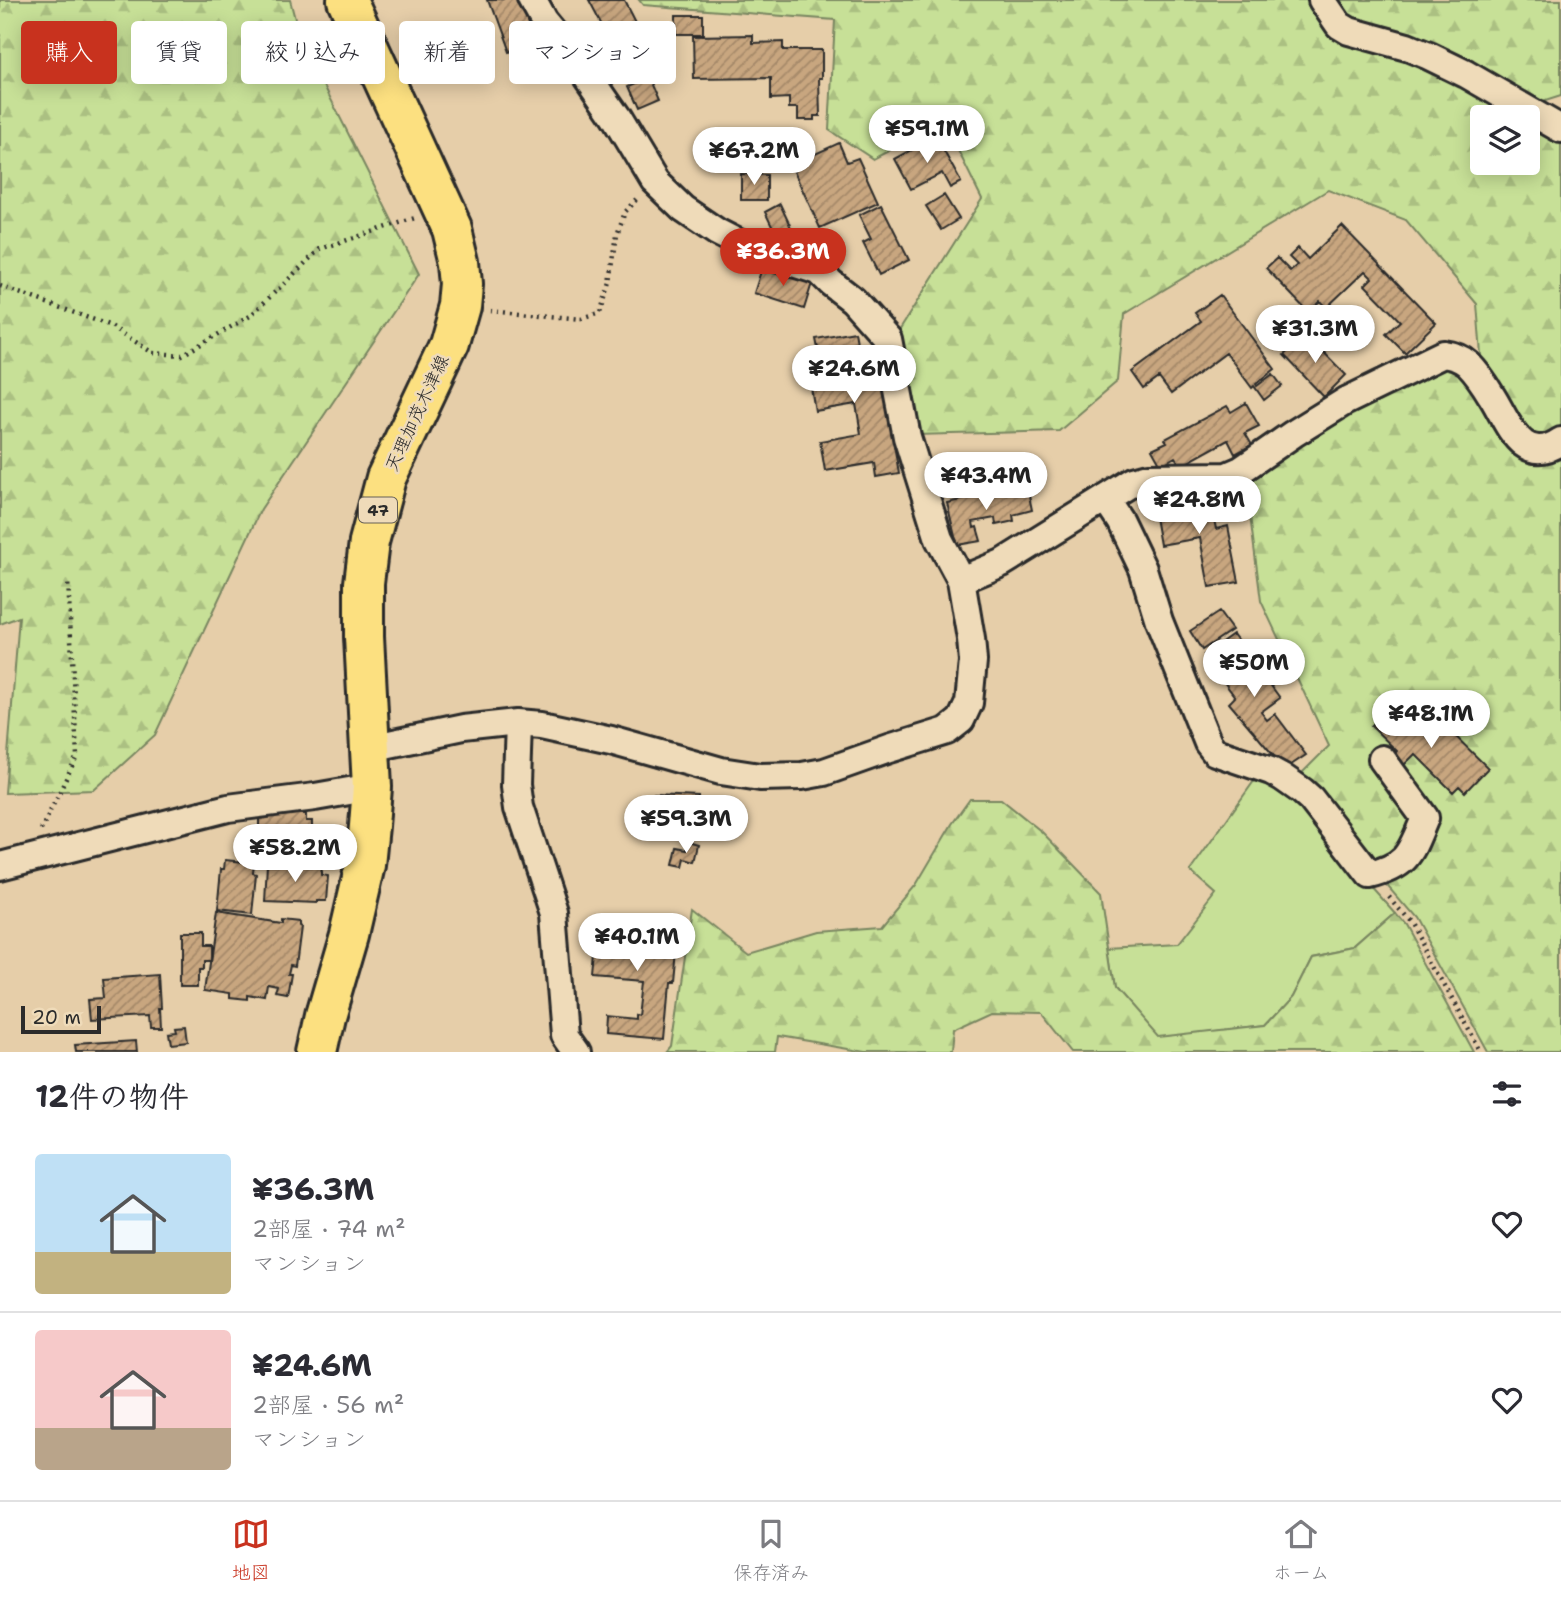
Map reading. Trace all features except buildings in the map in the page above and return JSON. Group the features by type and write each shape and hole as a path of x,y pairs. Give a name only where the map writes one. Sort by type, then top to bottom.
{"main road":[{"name":"天理加茂木津線","path":"317,1052 365,865 372,787 363,637 364,583 369,542 386,478 449,345 460,306 462,284 452,229 347,0"}],"street":[{"path":"370,748 461,729 518,723 542,725 611,740 721,771 760,777 802,776 824,772 947,732 961,720 968,703 973,661 961,580 939,539 907,437 888,339 853,300 819,271 754,251 717,232 683,209 655,182 616,117 585,72 544,22 532,0"},
{"path":"1322,0 1339,25 1349,31 1429,55 1561,129"},
{"path":"961,580 1002,563 1134,481 1149,477 1227,476 1241,470 1346,401 1443,354 1456,356 1467,364 1491,394 1518,439 1528,447 1548,449 1561,441"},
{"path":"1106,500 1120,521 1143,569 1159,621 1208,743 1215,752 1271,771 1302,791 1370,875 1389,870 1403,861 1425,818 1382,759"},
{"path":"518,723 516,785 519,807 554,913 564,1035 576,1052"},
{"path":"0,866 228,808 372,787"}],"path":[{"path":"460,306 581,319 600,313 610,283 617,234 625,212 655,182"},
{"path":"0,286 111,326 153,353 182,355 250,316 320,249 443,209"},
{"path":"28,858 77,756 68,580"},
{"path":"1370,875 1409,920 1481,1052"}],"green space":[{"path":"0,0 290,0 296,21 241,21 241,84 323,84 419,274 261,509 155,735 94,790 5,793 19,617 0,624"},
{"path":"639,0 1311,0 1404,56 1499,105 1470,105 1470,175 1540,175 1540,128 1561,140 1561,429 1545,439 1525,431 1482,367 1477,304 1406,220 1328,190 1124,314 1118,381 1059,431 915,435 896,335 982,199 944,122 873,159 829,130 835,20 643,5"},
{"path":"1331,0 1561,0 1561,96 1533,105 1352,24"},
{"path":"1453,363 1503,432 1561,451 1561,1052 1488,1052 1414,917 1296,779 1329,746 1261,601 1245,477 1350,408"},
{"path":"1259,774 1279,782 1395,913 1355,948 1311,957 1291,997 1265,1025 1158,1038 1115,988 1109,948 1177,944 1216,894 1190,871"},
{"path":"970,799 1001,799 1042,832 1101,893 1115,988 1158,1037 1265,1025 1291,997 1311,957 1355,948 1395,913 1404,924 1474,1052 1073,1052 1041,1012 992,1011 953,1029 951,1052 866,1052 777,1037 775,1052 667,1052 672,1046 692,909 746,952 816,931 882,926 916,885"}]}
